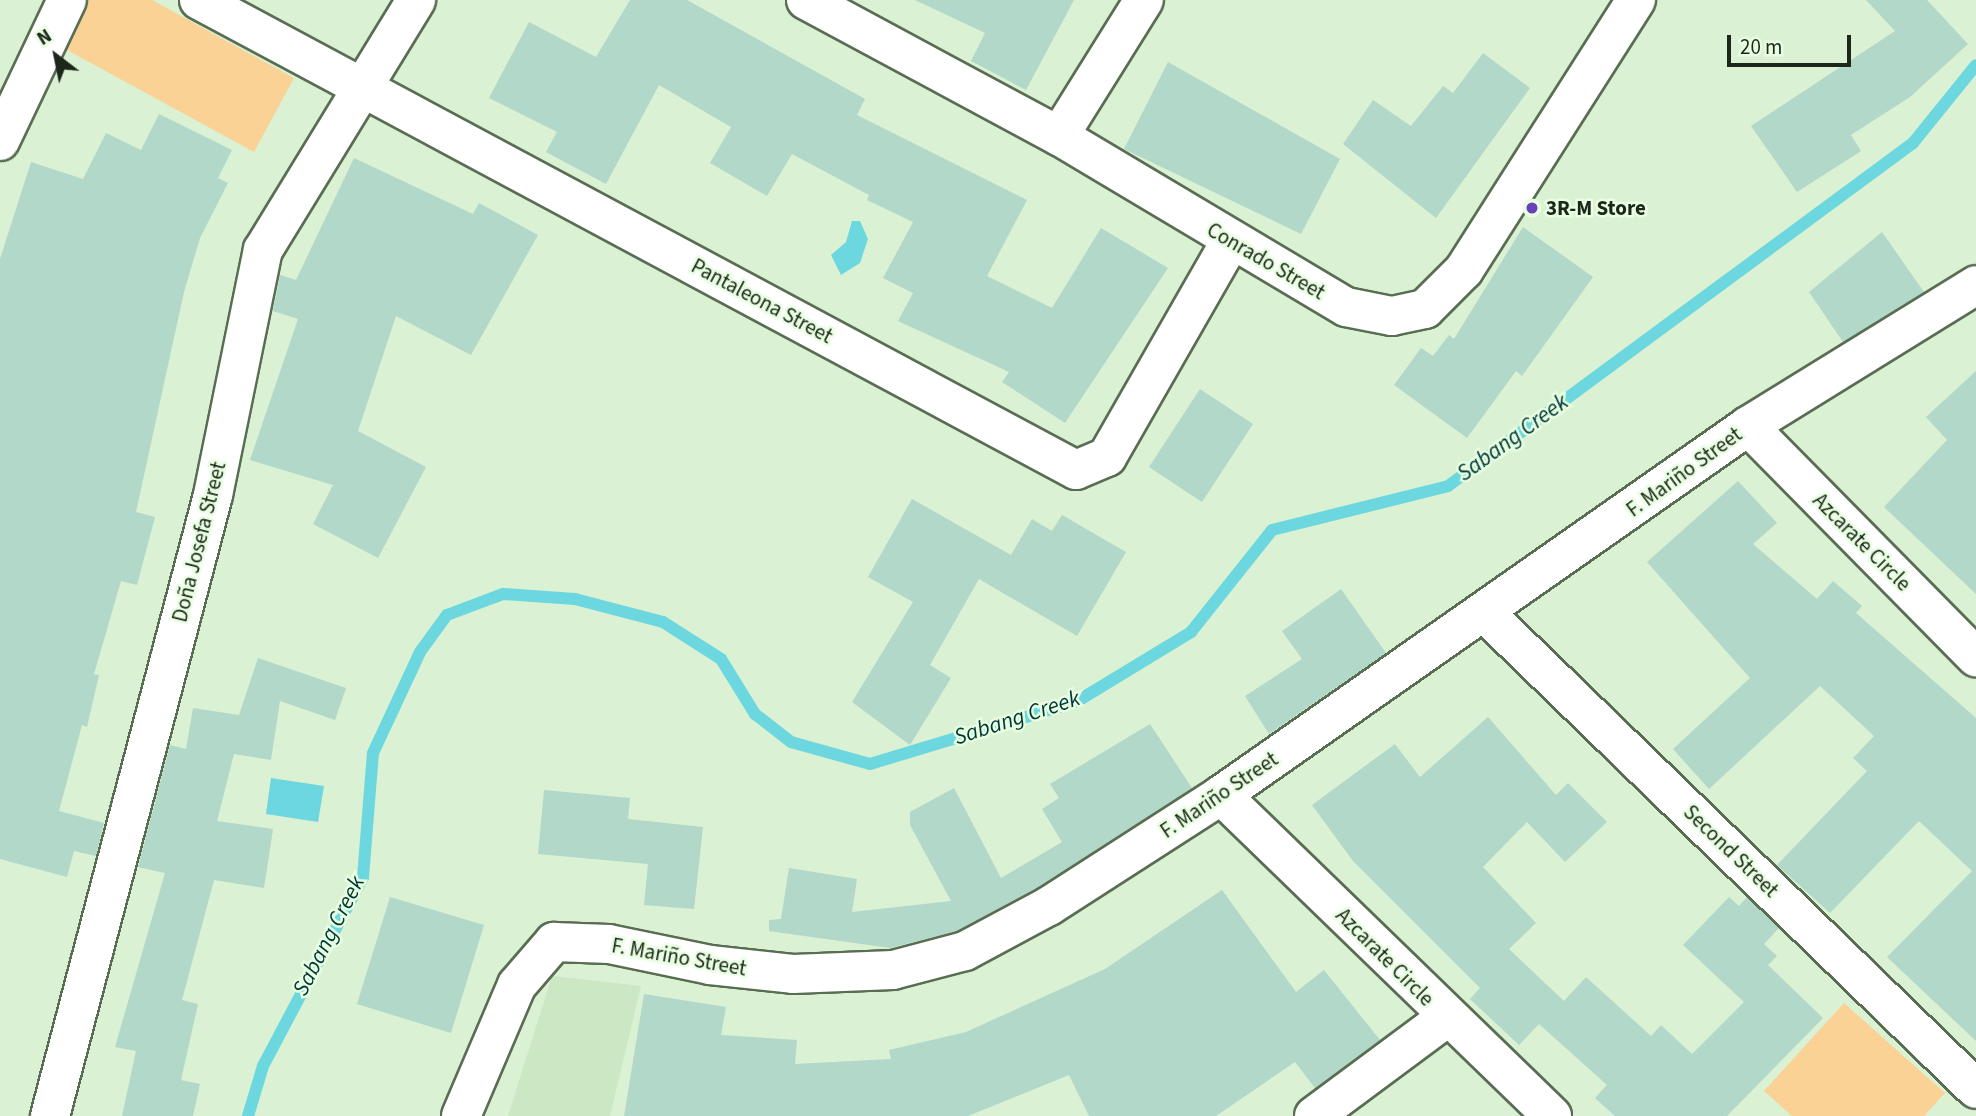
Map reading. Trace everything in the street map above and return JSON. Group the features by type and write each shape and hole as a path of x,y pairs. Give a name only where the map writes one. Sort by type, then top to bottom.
{"street":[{"path":"0,141 67,0"},
{"name":"Pantaleona Street","path":"199,0 1076,470 1107,457 1230,242"},
{"name":"Doña Josefa Street","path":"50,1116 213,495 263,250 416,0"},
{"name":"Conrado Street","path":"806,0 1059,136 1230,242 1346,307 1392,316 1425,309 1464,270 1630,8"},
{"path":"1059,136 1144,0"},
{"name":"F. Mariño Street","path":"461,1116 517,985 554,942 610,944 710,965 793,974 893,970 965,951 1049,906 1221,795 1486,614 1748,426 1976,285"},
{"name":"Azcarate Circle","path":"1748,426 1976,657"},
{"name":"Second Street","path":"1486,614 1976,1089"},
{"name":"Azcarate Circle","path":"1221,795 1446,1018 1552,1116"},
{"path":"1314,1116 1446,1018"}],"shaded area":[{"path":"80,0 152,0 294,78 254,152 56,44"},
{"path":"552,976 641,986 610,1116 508,1116"},
{"path":"1844,1003 1945,1093 1924,1116 1792,1116 1764,1091"}],"water":[{"path":"852,221 860,221 868,239 860,263 841,275 831,255 846,242"},
{"path":"271,778 324,786 318,822 266,814"}],"building":[{"path":"630,0 687,0 865,99 857,115 1027,200 987,276 1052,308 1101,228 1168,268 1065,423 1002,382 1009,372 898,321 913,293 883,278 913,222 867,200 869,195 792,154 767,196 710,163 731,127 659,85 606,184 546,152 557,132 489,98 529,22 596,57"},
{"path":"915,0 1074,0 1026,90 971,61 985,33"},
{"path":"1866,0 1927,0 1968,44 1910,97 1851,135 1861,151 1797,192 1751,126 1895,31"},
{"path":"1483,53 1530,88 1436,218 1343,144 1373,100 1411,126 1443,86 1453,93"},
{"path":"1168,62 1340,159 1301,234 1124,149"},
{"path":"159,114 232,150 218,178 228,183 200,238 184,292 136,512 155,517 137,585 121,581 94,674 99,675 87,727 82,725 59,811 104,823 96,856 74,851 67,877 0,859 0,259 31,162 83,179 106,133 141,150"},
{"path":"354,158 473,214 479,203 538,235 471,355 396,316 358,431 426,467 378,558 313,524 333,485 250,460 298,319 273,311 280,275 296,280"},
{"path":"1523,227 1593,277 1522,376 1516,371 1467,438 1394,385 1421,348 1433,356 1449,335 1454,339"},
{"path":"1882,232 1924,292 1843,342 1809,292"},
{"path":"1976,371 1976,594 1884,507 1947,440 1926,417"},
{"path":"1200,389 1253,424 1202,502 1149,467"},
{"path":"1738,481 1777,523 1753,544 1817,599 1833,581 1862,606 1856,613 1976,718 1976,1041 1887,957 1972,871 1919,821 1830,913 1777,865 1867,771 1853,758 1874,736 1820,686 1709,789 1673,749 1750,678 1647,562"},
{"path":"912,499 1011,555 1032,519 1052,531 1062,515 1126,552 1077,636 979,579 930,665 951,678 910,745 852,702 913,602 868,577"},
{"path":"1341,589 1386,653 1269,734 1245,696 1302,659 1282,631"},
{"path":"258,658 346,688 335,720 280,701 271,760 234,754 217,821 273,829 264,888 214,880 182,1000 198,1004 181,1080 200,1084 193,1116 122,1116 136,1051 115,1047 165,873 138,867 170,745 186,749 193,708 239,715"},
{"path":"1488,717 1556,795 1568,783 1607,822 1565,862 1527,822 1483,867 1536,923 1509,949 1564,1001 1586,977 1651,1036 1661,1025 1692,1054 1744,1002 1683,945 1729,897 1739,906 1747,897 1779,928 1764,944 1777,956 1768,965 1823,1018 1727,1116 1615,1116 1595,1098 1607,1085 1539,1024 1519,1045 1470,999 1480,988 1353,861 1312,805 1395,744 1420,777"},
{"path":"1150,724 1192,788 1038,887 957,931 890,948 769,931 769,920 781,919 789,868 857,879 852,912 951,901 910,825 910,812 954,788 1001,878 1062,842 1042,809 1059,798 1050,784"},
{"path":"544,790 630,798 628,819 703,827 694,909 644,905 648,864 538,854"},
{"path":"1222,890 1296,992 1324,970 1380,1040 1315,1088 1295,1062 1216,1116 1089,1116 1069,1075 968,1116 624,1116 644,994 726,1007 721,1035 797,1040 795,1064 891,1059 889,1050 966,1032 1105,969"},
{"path":"390,897 484,925 451,1033 357,1004"}],"waterway":[{"name":"Sabang Creek","path":"248,1116 263,1066 363,877 373,753 420,652 447,615 503,594 575,599 663,622 721,659 755,714 791,742 870,764 1076,702 1191,632 1272,530 1448,486 1913,143 1976,65"}],"place":[{"name":"3R-M Store","path":"1532,208"}]}
